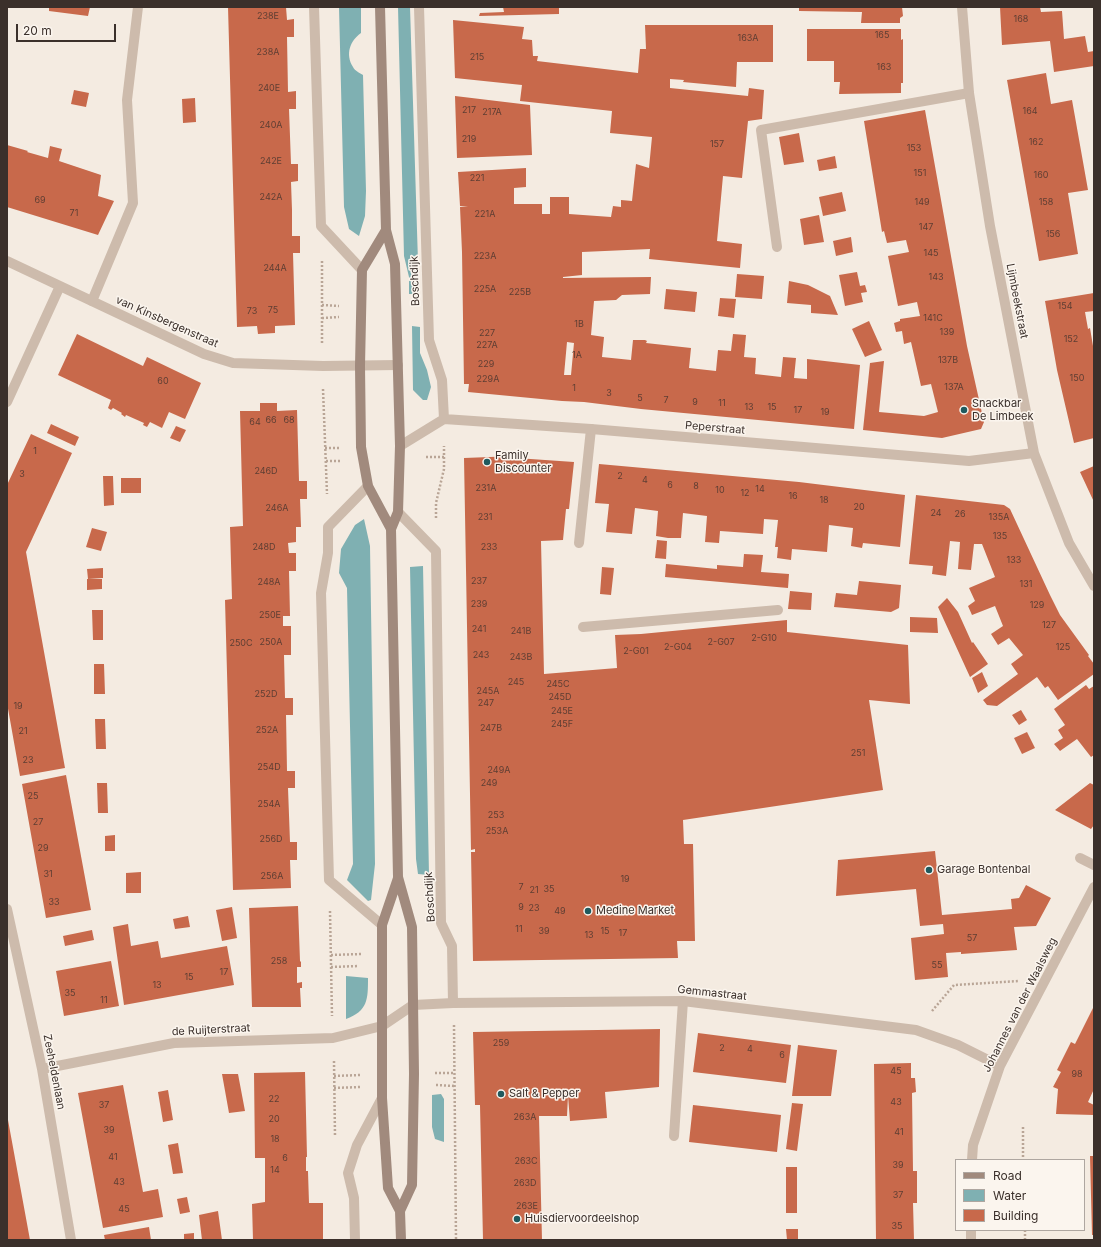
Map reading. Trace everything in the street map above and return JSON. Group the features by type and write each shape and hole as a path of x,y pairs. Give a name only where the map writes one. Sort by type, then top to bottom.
{"main road":[{"name":"Boschdijk","path":"380,7 386,230 395,264 400,446 398,512 391,529 398,877 412,927 414,1074 412,1185 400,1211"},
{"name":"Boschdijk","path":"386,230 362,270 360,366 361,447 368,486 391,529"},
{"name":"Boschdijk","path":"398,877 382,924 382,1098 388,1188 400,1211 401,1240"}],"street":[{"path":"92,301 133,203 127,100 138,7"},
{"path":"314,7 321,226 362,270"},
{"name":"Boschdijk","path":"419,7 429,340 442,380 444,419"},
{"name":"Lijmbeekstraat","path":"962,7 969,93 990,226 1034,452 1069,543 1094,586"},
{"path":"777,247 760,130 969,93"},
{"name":"van Kinsbergenstraat","path":"7,261 204,354 233,363 322,366 398,365"},
{"path":"7,402 60,286"},
{"path":"400,446 444,419"},
{"name":"Peperstraat","path":"444,419 591,429 969,461 1034,452"},
{"path":"579,543 591,429"},
{"path":"368,486 328,527 328,552 321,593 329,880 382,924"},
{"path":"398,512 436,551"},
{"name":"Boschdijk","path":"436,551 442,923 452,946 453,1002"},
{"path":"583,627 778,610"},
{"path":"1080,858 1094,865"},
{"name":"Johannes van der Waalsweg","path":"972,1159 973,1145 1000,1066 1094,887"},
{"name":"Zeeheldenlaan","path":"7,909 42,1069 71,1240"},
{"path":"674,1136 683,1001"},
{"name":"Gemmastraat","path":"413,1005 453,1002 683,1001 916,1030 958,1045 1000,1066"},
{"path":"382,1026 413,1005"},
{"name":"de Ruijterstraat","path":"42,1069 174,1043 333,1038 382,1026"},
{"name":"Boschdijk","path":"355,1240 354,1198 348,1173 357,1145 382,1098"}],"path":[{"path":"321,226 322,366 328,527"},
{"path":"322,305 330,306"},
{"path":"436,551 436,504 444,469 444,419"},
{"path":"436,457 444,458"},
{"path":"326,462 334,461"},
{"path":"331,955 366,954"},
{"path":"331,967 360,966"},
{"path":"916,1030 954,985 1046,980"},
{"path":"453,1002 456,1240"},
{"path":"432,1073 455,1073"},
{"path":"334,1076 366,1075"},
{"path":"446,1085 455,1086"},
{"path":"334,1088 364,1087"},
{"path":"1023,1127 1023,1159"}],"water":[{"path":"339,7 361,7 361,33 354,40 349,53 353,67 356,71 363,75 366,191 365,216 359,236 349,229 344,207"},
{"path":"398,7 410,7 419,294 409,294 409,277 404,256"},
{"path":"412,326 420,327 420,353 427,370 431,387 427,400 423,400 413,390"},
{"path":"364,519 370,546 375,864 371,900 368,901 347,880 353,864 347,588 339,573 341,549 355,525"},
{"path":"423,566 429,875 418,874 416,859 410,567"},
{"path":"346,976 368,978 368,992 363,1008 353,1016 346,1019"},
{"path":"441,1094 444,1099 444,1142 435,1139 432,1127 432,1095"}],"building":[{"path":"49,7 90,7 88,16 49,11"},
{"path":"228,7 286,7 287,20 294,19 294,37 287,37 288,92 296,91 296,109 289,109 291,164 298,164 298,181 291,182 292,236 300,236 300,253 293,253 295,325 275,326 275,333 258,334 257,326 237,327"},
{"path":"503,7 559,7 559,14 479,16 480,13 504,12"},
{"path":"799,7 902,7 903,16 900,18 900,23 861,23 862,12 799,11"},
{"path":"1000,7 1040,7 1041,12 1062,11 1064,39 1085,36 1088,52 1094,51 1094,66 1054,72 1050,41 1002,45"},
{"path":"453,20 524,27 522,39 532,40 533,56 538,56 537,61 638,73 640,49 646,49 645,25 773,25 773,62 737,62 736,87 683,82 684,80 670,79 670,88 748,96 749,88 764,90 762,119 748,121 742,178 723,176 717,241 742,244 740,268 649,259 650,249 582,252 582,275 563,278 651,277 650,294 622,295 616,300 594,301 591,335 604,337 602,357 631,360 633,340 645,340 647,341 646,343 691,348 689,368 716,371 718,350 731,351 733,334 746,335 744,357 756,358 755,374 781,377 783,357 796,358 794,378 807,379 807,359 860,365 854,429 468,392 469,384 464,384 460,207 468,207 460,206 458,172 526,168 526,187 514,188 514,204 542,204 542,214 550,214 550,197 569,197 569,214 611,217 613,206 621,207 621,200 632,201 636,164 649,168 652,137 610,133 612,111 520,101 522,85 455,78","holes":["567,342 574,343 571,375 564,375"]},
{"path":"807,29 901,29 901,40 903,39 903,83 901,83 901,93 839,94 840,82 834,82 834,61 807,61"},
{"path":"1046,73 1051,104 1072,100 1088,190 1068,193 1078,254 1039,261 1007,80"},
{"path":"74,90 89,93 86,107 71,104"},
{"path":"455,96 530,105 532,155 457,158"},
{"path":"195,98 196,122 183,123 182,99"},
{"path":"925,110 967,346 984,422 981,429 942,438 863,430 870,363 884,361 879,412 924,416 938,412 931,384 921,386 911,342 904,344 902,331 896,332 894,323 900,321 900,319 920,316 917,302 898,306 888,256 909,252 906,240 887,243 884,231 882,232 864,121"},
{"path":"799,133 804,162 784,165 779,137"},
{"path":"7,145 48,158 50,146 62,149 59,161 101,175 98,196 114,201 98,235 7,207"},
{"path":"835,156 837,168 819,171 817,160"},
{"path":"842,192 846,211 823,216 819,197"},
{"path":"819,215 824,242 804,245 800,219"},
{"path":"851,237 853,252 836,256 833,241"},
{"path":"857,272 860,286 865,285 867,292 861,293 863,302 845,306 839,275"},
{"path":"737,274 764,276 762,299 735,297"},
{"path":"789,281 808,285 830,296 838,315 811,313 811,305 787,303"},
{"path":"666,289 697,292 695,312 664,309"},
{"path":"1094,293 1094,311 1085,312 1088,329 1090,328 1094,352 1094,438 1074,443 1057,370 1045,301"},
{"path":"720,298 736,299 734,318 718,316"},
{"path":"869,321 882,350 865,357 852,329"},
{"path":"77,334 143,366 147,357 201,383 185,419 169,412 162,428 150,422 147,427 143,425 144,423 126,415 125,417 121,414 122,413 113,408 111,410 108,408 111,400 58,375"},
{"path":"260,403 277,403 277,411 297,410 299,481 307,481 307,499 300,499 301,527 296,527 296,542 288,543 289,553 296,553 296,571 289,571 290,616 283,616 283,626 291,626 291,655 284,655 285,698 293,698 293,715 286,715 287,771 295,771 295,788 288,788 290,842 297,842 297,860 290,860 291,888 233,890 225,600 232,599 230,527 243,526 240,411 260,411"},
{"path":"51,424 79,437 75,446 47,433"},
{"path":"176,426 186,430 180,442 170,438"},
{"path":"31,434 72,453 26,552 65,768 20,776 7,703 7,485"},
{"path":"516,456 516,458 574,462 569,509 566,509 563,540 541,541 544,674 617,668 615,635 641,634 787,620 787,632 908,645 910,704 869,700 883,790 683,820 684,844 693,844 695,941 677,941 678,958 473,961 471,852 475,852 475,849 471,850 464,458"},
{"path":"599,464 799,482 905,495 900,547 863,543 862,548 851,546 853,528 829,525 827,552 792,549 791,560 777,558 778,547 775,547 778,520 764,519 763,534 720,531 719,543 705,542 707,516 683,513 681,538 668,538 656,536 658,511 635,508 632,534 606,532 609,504 595,503"},
{"path":"1094,466 1094,502 1080,472"},
{"path":"103,476 113,476 114,505 104,506"},
{"path":"121,478 141,478 141,493 121,493"},
{"path":"916,495 1004,505 1010,509 1060,615 1094,664 1094,674 1058,700 1048,686 1045,688 1037,677 997,706 987,705 983,700 1018,674 1011,664 1023,655 1009,638 998,645 991,634 1003,626 995,606 972,615 968,606 975,601 969,588 995,577 982,544 974,544 971,570 958,569 960,542 950,541 946,576 932,574 933,566 909,564"},
{"path":"92,528 107,532 101,551 86,547"},
{"path":"657,540 667,541 666,559 655,558"},
{"path":"744,554 763,555 761,572 789,574 788,588 665,577 666,564 717,569 717,565 743,567"},
{"path":"602,567 614,568 611,595 600,594"},
{"path":"103,568 103,578 88,579 87,569"},
{"path":"87,579 102,579 102,589 87,590"},
{"path":"859,581 901,585 899,608 891,612 834,607 836,593 857,595"},
{"path":"790,591 812,593 811,610 788,609"},
{"path":"947,598 958,612 972,643 973,642 988,664 970,677 938,607"},
{"path":"92,610 103,610 103,640 93,640"},
{"path":"910,617 937,618 938,633 910,632"},
{"path":"94,664 104,664 105,694 94,694"},
{"path":"982,672 988,686 978,693 972,678"},
{"path":"1086,685 1089,689 1094,686 1094,755 1091,757 1077,739 1060,751 1054,744 1063,738 1058,730 1065,725 1054,709"},
{"path":"1021,710 1027,720 1019,725 1012,715"},
{"path":"95,719 105,719 106,749 96,749"},
{"path":"1027,732 1035,748 1022,754 1014,738"},
{"path":"66,775 91,910 46,918 22,784"},
{"path":"97,783 107,783 108,813 98,813"},
{"path":"1090,783 1094,785 1094,825 1091,829 1055,810"},
{"path":"115,835 115,851 105,851 105,836"},
{"path":"935,851 942,915 1012,909 1011,899 1019,898 1026,885 1051,898 1036,926 1014,927 1017,950 961,954 961,952 946,953 948,977 915,980 911,938 944,934 943,924 920,926 916,889 836,896 838,860"},
{"path":"141,872 141,893 126,893 126,873"},
{"path":"298,906 301,967 297,967 297,983 302,982 302,988 300,988 301,1007 252,1007 249,908"},
{"path":"232,907 237,938 222,941 216,910"},
{"path":"188,916 190,927 175,929 173,919"},
{"path":"128,924 131,946 158,941 161,958 227,946 234,985 124,1005 113,927"},
{"path":"92,930 94,940 65,946 63,936"},
{"path":"111,961 119,1006 64,1016 56,971"},
{"path":"1094,1006 1094,1089 1088,1102 1094,1105 1094,1115 1056,1114 1058,1089 1053,1087 1061,1072 1057,1070 1071,1042 1075,1044"},
{"path":"660,1029 659,1087 605,1092 607,1118 570,1121 568,1096 567,1116 539,1116 542,1240 483,1240 480,1105 475,1105 473,1032"},
{"path":"698,1033 791,1045 786,1083 693,1072"},
{"path":"798,1045 837,1050 831,1096 792,1096"},
{"path":"911,1063 911,1078 915,1078 916,1092 912,1093 913,1171 917,1171 917,1203 913,1203 914,1240 876,1240 874,1064"},
{"path":"305,1072 306,1171 308,1171 309,1203 323,1203 323,1240 253,1240 252,1204 265,1202 265,1158 255,1158 254,1073"},
{"path":"222,1074 238,1074 245,1111 229,1113"},
{"path":"123,1085 143,1192 158,1189 163,1217 103,1228 78,1093"},
{"path":"168,1090 173,1120 163,1122 158,1092"},
{"path":"792,1103 803,1104 797,1151 786,1149"},
{"path":"693,1105 781,1115 777,1152 689,1142"},
{"path":"8,1120 30,1240 7,1240"},
{"path":"178,1143 183,1173 173,1174 168,1145"},
{"path":"1090,1156 1094,1156 1094,1235 1092,1235"},
{"path":"786,1167 797,1167 797,1213 786,1213"},
{"path":"187,1197 190,1212 180,1214 177,1199"},
{"path":"218,1211 222,1240 202,1240 199,1215"},
{"path":"149,1227 151,1240 105,1240 104,1235"},
{"path":"786,1229 798,1229 798,1240 787,1240"},
{"path":"194,1233 194,1240 184,1240 184,1234"}],"place":[{"name":"Snackbar De Limbeek","path":"964,410"},
{"name":"Family Discounter","path":"487,462"},
{"name":"Garage Bontenbal","path":"929,870"},
{"name":"Medine Market","path":"588,911"},
{"name":"Salt & Pepper","path":"501,1094"},
{"name":"Huisdiervoordeelshop","path":"517,1219"}]}
